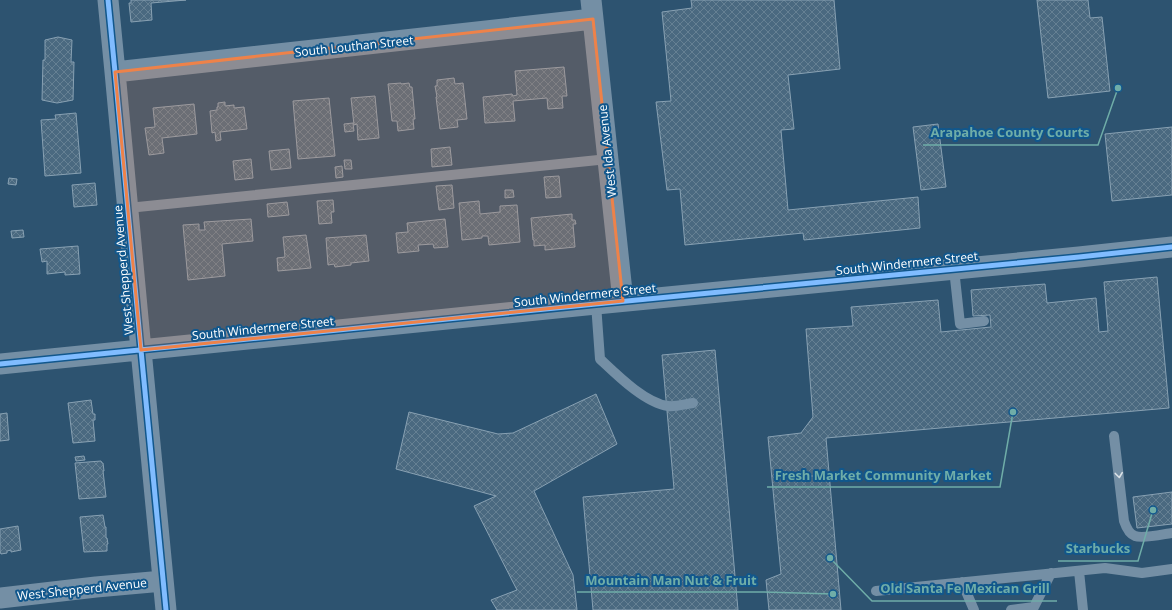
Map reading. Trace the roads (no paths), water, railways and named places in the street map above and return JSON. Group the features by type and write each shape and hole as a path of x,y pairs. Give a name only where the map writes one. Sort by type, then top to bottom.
{"street":[{"name":"West Shepperd Avenue","path":"108,0 140,350 166,610"},
{"name":"South Louthan Street","path":"115,72 592,10"},
{"name":"West Ida Avenue","path":"592,10 623,301"},
{"name":"South Windermere Street","path":"0,364 1172,247"},
{"name":"West Shepperd Avenue","path":"0,598 163,581"}],"lane":[{"path":"128,208 608,159"},
{"path":"954,269 960,324 984,321"},
{"path":"596,304 600,359 628,384 654,402 669,406 693,404"},
{"path":"1114,436 1124,521 1127,529 1134,536 1141,537 1172,533"},
{"path":"876,591 1079,570 1106,568 1142,572 1172,568"},
{"path":"1079,570 1083,610"},
{"path":"1011,610 1034,607 1052,573"},
{"path":"962,582 974,610"}],"place":[{"name":"Arapahoe County Courts","path":"1118,88"},
{"name":"Fresh Market Community Market","path":"1013,412"},
{"name":"Starbucks","path":"1153,510"},
{"name":"Old Santa Fe Mexican Grill","path":"830,558"},
{"name":"Mountain Man Nut & Fruit","path":"833,594"}]}
